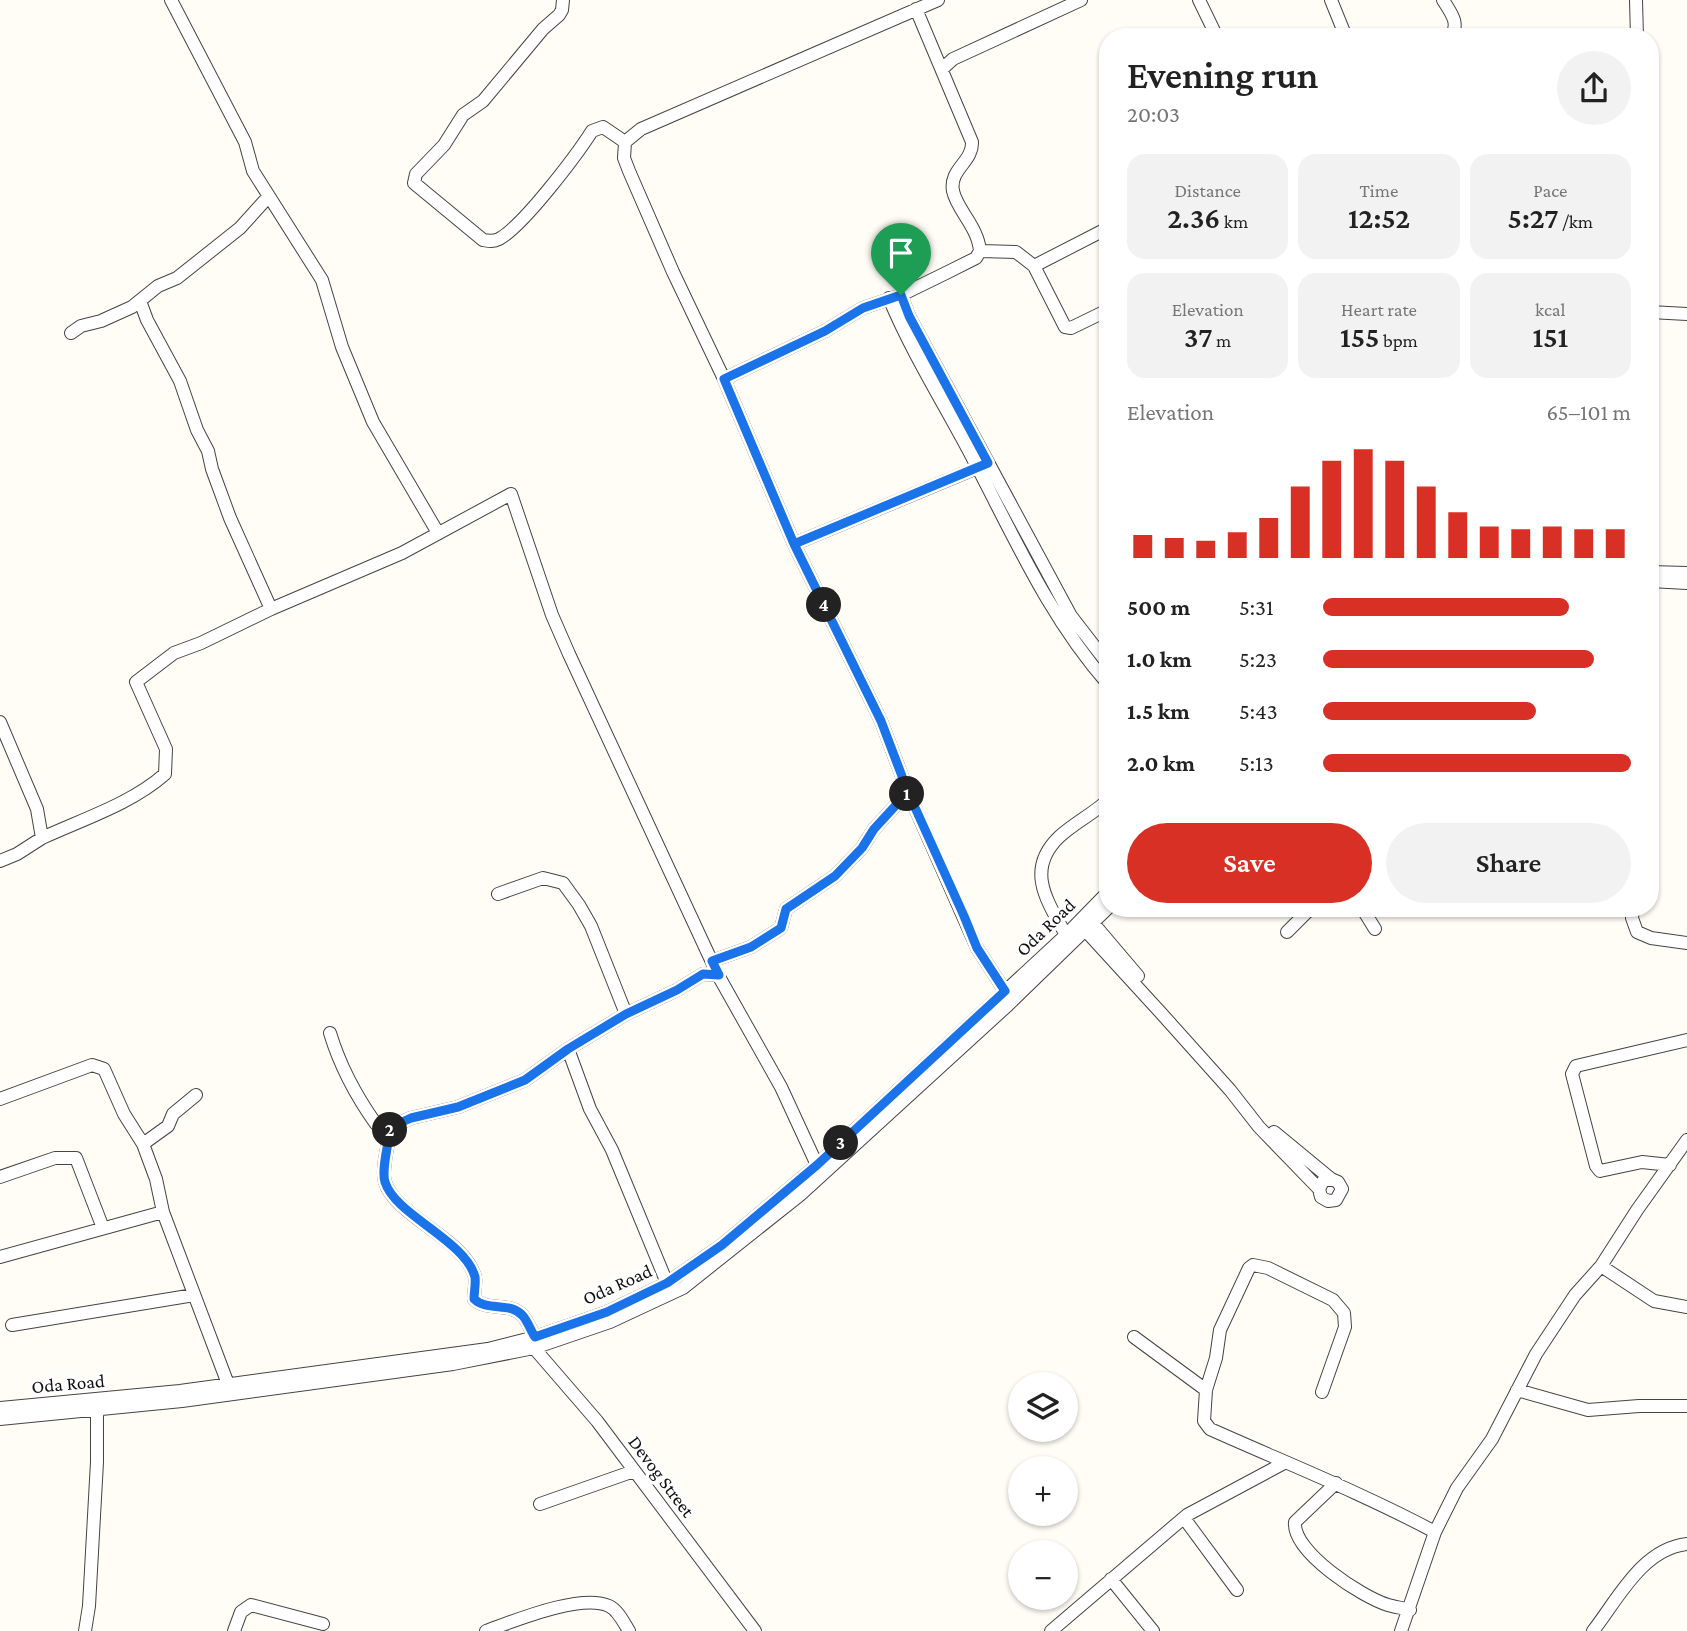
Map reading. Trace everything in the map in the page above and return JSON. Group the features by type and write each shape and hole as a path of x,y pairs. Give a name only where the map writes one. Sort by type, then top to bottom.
{"street":[{"path":"171,0 245,142 253,171 323,280 342,347 373,422 438,533"},
{"path":"563,0 562,10 558,15 480,104 463,115 444,145 416,174 414,183 483,240 495,241 506,234 539,200 592,131 603,127 625,142"},
{"path":"938,0 641,129 625,142 624,158 673,272 724,379 794,544 881,721 908,792 977,948 1005,991"},
{"path":"942,69 953,59 1081,0"},
{"path":"1199,0 1213,28"},
{"path":"1331,0 1342,28"},
{"path":"1443,0 1455,20 1456,28"},
{"path":"1636,0 1637,28"},
{"path":"724,379 825,331 863,308 976,258 980,251 972,225 953,192 955,173 971,156 972,142 916,9"},
{"path":"71,333 81,326 101,321 140,302 158,286 177,278 240,228 268,197"},
{"path":"1034,266 1099,233"},
{"path":"980,251 1016,252 1034,266 1065,327 1072,328 1099,314"},
{"path":"895,296 934,392 983,465 1088,662 1099,674"},
{"path":"140,302 180,382 197,430 208,451 229,518 271,609"},
{"path":"1659,312 1687,314"},
{"path":"794,544 983,465"},
{"path":"0,861 42,838 117,805 155,783 165,774 166,748 136,682 174,653 402,553 511,494 552,615 569,654 712,961 781,1087 817,1165"},
{"path":"1659,572 1687,573"},
{"path":"1659,581 1687,583"},
{"path":"1065,618 1099,654"},
{"path":"0,722 37,809 42,838"},
{"path":"712,961 751,947 781,928 786,909 835,876 908,792"},
{"path":"1066,935 1048,901 1040,876 1044,856 1060,836 1099,807"},
{"path":"498,894 543,878 563,883 590,926 626,1014"},
{"name":"Oda Road","path":"0,1408 131,1397 535,1343 607,1312 667,1283 722,1245 817,1165 1066,935 1099,901"},
{"name":"Oda Road","path":"0,1419 97,1411 453,1364 610,1322 683,1288 800,1195 1099,917"},
{"path":"1287,932 1302,917"},
{"path":"1368,917 1375,929"},
{"path":"1632,917 1637,932 1651,938 1687,943"},
{"path":"1089,927 1245,1104 1268,1127 1338,1182 1342,1189 1336,1200 1324,1199 1319,1189 1259,1127 1245,1104"},
{"path":"330,1033 338,1058 366,1110 376,1124 391,1127 411,1118 458,1107 525,1080 568,1049 626,1014 677,990 703,974 719,975"},
{"path":"1670,1165 1643,1162 1600,1171 1596,1166 1572,1074 1576,1066 1687,1040"},
{"path":"568,1049 590,1109 612,1150 667,1283"},
{"path":"0,1099 92,1065 104,1069 124,1114 143,1144 156,1179 163,1213 228,1384"},
{"path":"143,1144 168,1126 173,1114 196,1095"},
{"name":"Devog Street","path":"391,1127 384,1180 389,1189 400,1202 464,1257 475,1278 474,1299 480,1304 515,1309 523,1317 535,1343 755,1631"},
{"path":"1401,1631 1435,1532 1457,1488 1492,1438 1536,1354 1575,1295 1601,1266 1687,1140"},
{"path":"0,1177 55,1158 76,1158 103,1228"},
{"path":"1319,1189 1323,1181 1331,1179"},
{"path":"0,1258 163,1213"},
{"path":"1322,1391 1345,1327 1344,1312 1333,1300 1258,1265 1249,1268 1220,1329 1216,1358 1206,1390 1204,1421 1210,1429 1284,1463 1336,1483 1435,1532"},
{"path":"1601,1266 1654,1301 1687,1307"},
{"path":"12,1325 194,1295"},
{"path":"1134,1337 1206,1390"},
{"path":"1517,1390 1588,1410 1687,1406"},
{"path":"85,1631 89,1606 97,1462 97,1411"},
{"path":"1051,1631 1184,1518 1284,1463"},
{"path":"540,1504 634,1471"},
{"path":"1336,1483 1295,1522 1294,1530 1298,1540 1325,1570 1387,1605 1410,1610"},
{"path":"1184,1518 1237,1590"},
{"path":"1593,1631 1647,1563 1674,1546 1687,1544"},
{"path":"1111,1579 1153,1631"},
{"path":"486,1631 556,1607 596,1602 611,1606 629,1631"},
{"path":"234,1631 241,1612 251,1605 323,1624"}],"route":[{"path":"901,295 863,308 825,331 724,379 794,544 881,721 908,792 835,876 794,901 786,909 781,928 751,947 712,961 719,975 703,974 677,990 626,1014 568,1049 525,1080 458,1107 411,1118 391,1127 384,1180 389,1189 400,1202 464,1257 475,1278 474,1299 480,1304 515,1309 535,1337 607,1312 690,1269 817,1165 1005,991 977,948 908,792 881,721 838,633 794,544 988,463 909,316 901,295"}]}
